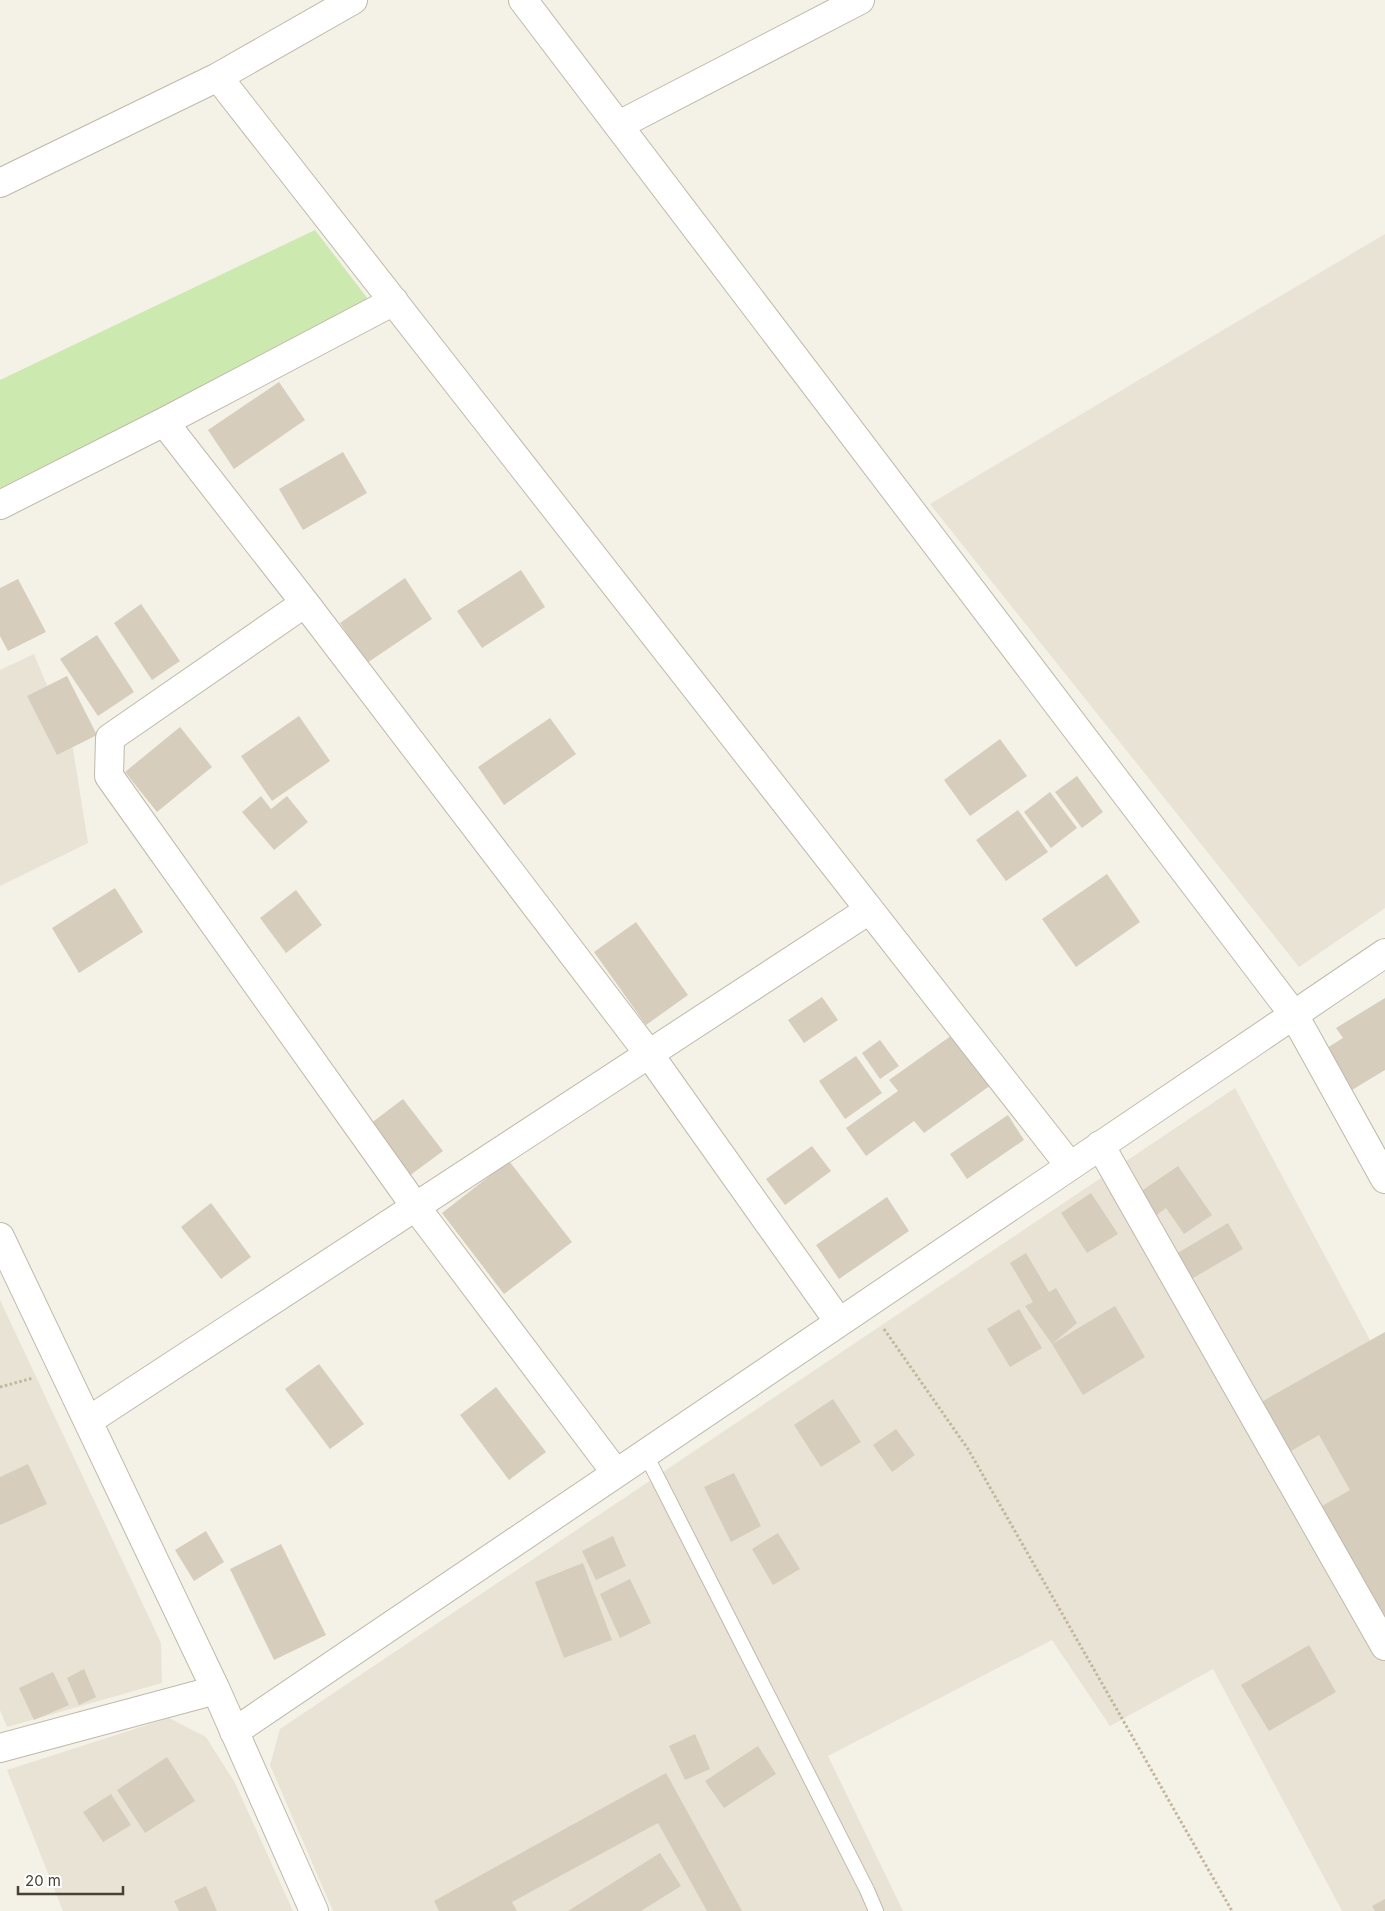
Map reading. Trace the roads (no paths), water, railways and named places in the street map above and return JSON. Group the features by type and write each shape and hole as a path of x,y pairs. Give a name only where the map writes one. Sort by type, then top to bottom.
{"street":[{"path":"0,183 218,76 353,0"},
{"path":"523,0 1294,1014 1385,1179"},
{"path":"619,125 860,0"},
{"path":"218,76 1070,1166"},
{"path":"0,505 164,422 394,301"},
{"path":"164,422 305,603 649,1054 839,1322"},
{"path":"305,603 110,738 109,776 415,1206 616,1473"},
{"path":"88,1421 869,910"},
{"path":"234,1732 1385,953"},
{"path":"1100,1145 1385,1646"},
{"path":"0,1236 216,1690 314,1911"},
{"path":"0,1748 216,1690"}],"lane":[{"path":"645,1453 868,1890 876,1911"}]}
